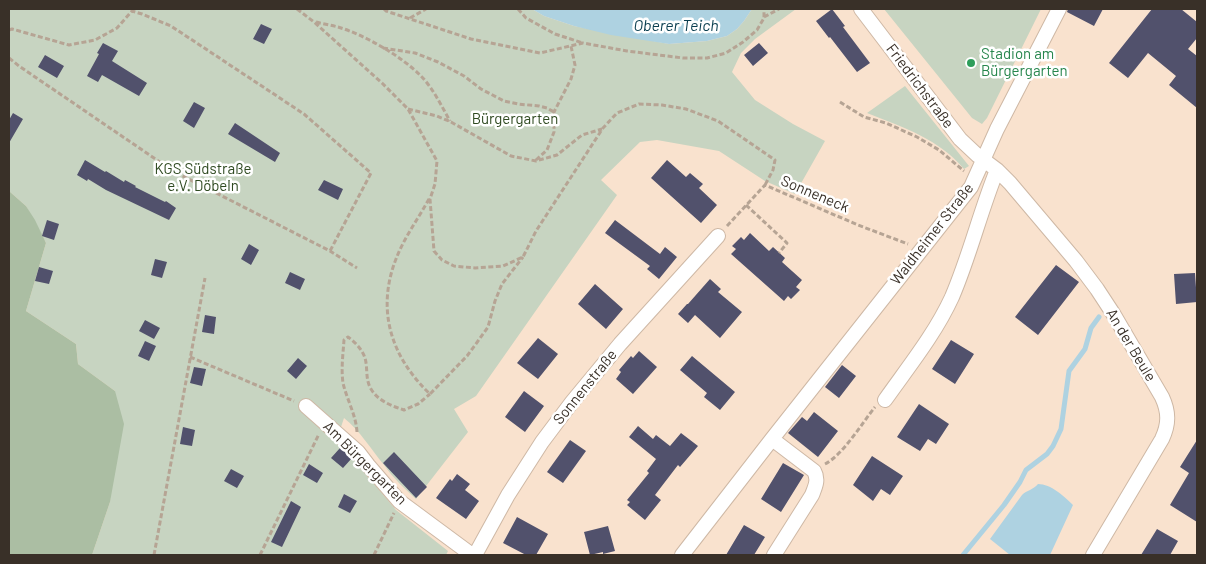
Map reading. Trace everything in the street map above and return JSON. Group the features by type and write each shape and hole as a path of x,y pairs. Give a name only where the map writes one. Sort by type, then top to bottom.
{"street":[{"name":"Friedrichstraße","path":"861,9 960,139 977,155 983,158"},
{"name":"Waldheimer Straße","path":"682,555 971,187 983,158 1059,9"},
{"name":"An der Beule","path":"983,158 1010,183 1076,261 1097,289 1162,397 1166,407 1167,424 1162,439 1093,555"},
{"name":"Waldheimer Straße","path":"885,400 936,329 952,297 997,170"},
{"name":"Sonnenstraße","path":"473,555 542,442 572,402 620,344 718,236"},
{"name":"Am Bürgergarten","path":"306,406 358,453 399,501 473,555"},
{"path":"772,439 814,472 817,480 812,495 774,555"}],"path":[{"path":"297,9 382,83 408,109 437,161 435,184 430,199 410,231 396,259 387,290 386,307 390,331 398,353 410,374 430,394"},
{"path":"384,9 471,39 540,52 583,43"},
{"path":"410,18 426,9"},
{"path":"518,9 526,18 555,34 583,43 674,57 707,58 726,53 744,42 757,30 764,18 779,9"},
{"path":"764,9 764,18"},
{"path":"9,30 12,29 69,45 95,40 117,28 132,12 142,14 172,26 304,114 371,173 330,250"},
{"path":"314,22 338,27 365,38 401,60 422,77 451,122"},
{"path":"536,161 547,150 554,132 554,112 572,79 575,65 571,46"},
{"path":"383,48 415,53 438,62 464,76 481,89 504,102 539,106 554,112"},
{"path":"9,58 173,171 330,250 356,268"},
{"path":"840,102 864,117 886,123 917,137 939,150 963,171 976,177"},
{"path":"358,453 356,425 343,383 344,340 348,337 356,343 365,358 368,381 372,391 386,403 404,410 418,404 467,356 488,327 502,284 523,257 536,231 603,128 617,113 639,104 662,105 686,109 718,120 775,160 774,170 765,185"},
{"path":"408,109 437,116 512,156 536,161 556,155 582,135 603,128"},
{"name":"Sonneneck","path":"718,236 765,185 858,225 921,249"},
{"path":"430,199 434,251 442,260 454,266 476,268 503,266 523,257"},
{"path":"746,205 787,243 779,253"},
{"path":"154,555 205,278"},
{"path":"190,357 306,406"},
{"path":"814,472 832,461 878,402 885,400"},
{"path":"260,555 325,423"},
{"path":"374,555 399,501"}],"green space":[{"path":"9,9 532,9 544,16 574,26 669,44 707,41 727,36 737,29 752,9 796,9 755,39 741,53 732,72 755,100 793,124 825,141 795,194 765,181 719,151 657,140 640,142 601,180 617,195 476,396 454,409 468,432 416,499 395,479 360,434 344,418 337,439 396,510 448,551 446,555 92,555 110,502 115,391 78,364 76,344 26,311 46,243 26,206 9,191"},
{"name":"Stadion am Bürgergarten","path":"884,9 1041,9 987,118 982,124 972,118"},
{"path":"905,86 969,166 964,169 956,160 924,137 867,113"},
{"path":"9,191 26,206 46,243 26,311 76,344 78,364 115,391 124,424 110,502 92,555 9,555"}],"water":[{"name":"Oberer Teich","path":"532,9 752,9 737,29 727,36 707,41 669,44 611,35 574,26 544,16"},
{"path":"1038,484 1052,488 1073,505 1050,555 1010,555 990,539 1022,495"}],"building":[{"path":"832,9 870,63 857,72 816,21"},
{"path":"1068,9 1103,9 1094,26 1067,12"},
{"path":"1152,9 1181,9 1197,22 1197,38 1188,49 1197,56 1197,108 1169,85 1176,76 1148,53 1128,78 1109,63"},
{"path":"261,24 272,29 264,44 253,39"},
{"path":"103,43 118,51 112,61 147,83 139,96 102,75 98,82 87,76"},
{"path":"759,43 768,53 753,66 744,55"},
{"path":"45,55 64,66 57,78 38,67"},
{"path":"194,102 205,108 194,128 183,121"},
{"path":"13,113 23,119 9,143 9,120"},
{"path":"235,123 280,153 275,162 228,134"},
{"path":"85,160 124,182 125,180 135,187 166,201 176,208 169,220 77,175"},
{"path":"667,160 686,177 690,173 703,184 699,188 717,205 701,223 651,178"},
{"path":"324,180 343,189 338,200 318,190"},
{"path":"47,220 59,224 54,240 42,236"},
{"path":"615,220 660,254 665,247 677,257 659,279 647,269 650,266 605,233"},
{"path":"750,233 769,251 773,247 785,258 782,262 802,280 796,287 800,290 791,299 788,296 784,301 731,254 736,249 732,246 741,237 744,240"},
{"path":"249,244 259,250 251,265 241,259"},
{"path":"155,259 167,262 162,278 151,275"},
{"path":"1056,265 1079,282 1038,335 1015,317"},
{"path":"39,267 53,271 49,284 35,281"},
{"path":"290,272 305,279 300,290 285,283"},
{"path":"1195,273 1197,302 1176,304 1174,274"},
{"path":"710,279 721,289 718,292 742,312 720,338 695,315 688,323 678,314"},
{"path":"595,284 623,309 606,329 578,304"},
{"path":"205,315 216,317 214,334 202,332"},
{"path":"145,320 160,328 154,339 139,331"},
{"path":"538,338 558,354 538,379 517,363"},
{"path":"951,340 974,354 955,384 932,369"},
{"path":"145,341 156,346 149,361 138,356"},
{"path":"639,351 657,367 633,394 616,379 621,372 619,370 631,356 633,358"},
{"path":"692,356 735,392 720,410 704,397 707,393 680,370"},
{"path":"298,358 307,366 296,379 287,371"},
{"path":"842,365 856,376 839,398 825,387"},
{"path":"194,367 206,369 202,386 190,383"},
{"path":"524,391 544,406 525,432 505,417"},
{"path":"919,404 949,424 936,444 928,439 920,451 897,437"},
{"path":"814,412 838,431 818,457 788,433 802,417 807,421"},
{"path":"638,426 653,439 656,435 670,446 681,433 698,446 680,467 678,465 655,495 661,500 645,520 627,505 630,502 627,500 649,473 647,471 656,459 629,437"},
{"path":"183,427 195,430 192,446 180,444"},
{"path":"570,440 586,451 563,483 547,472"},
{"path":"1197,440 1197,522 1170,505 1189,473 1180,467"},
{"path":"340,448 352,458 343,468 331,458"},
{"path":"394,452 427,487 416,498 383,463"},
{"path":"872,456 903,476 890,495 881,489 873,501 853,485"},
{"path":"783,463 804,475 781,512 761,499"},
{"path":"309,464 323,473 317,483 303,475"},
{"path":"231,469 244,476 237,488 224,481"},
{"path":"457,474 470,484 465,490 479,501 466,519 436,498 450,479 452,481"},
{"path":"344,494 357,501 350,513 338,507"},
{"path":"291,501 301,507 282,547 271,542"},
{"path":"517,517 548,534 536,555 526,555 503,543"},
{"path":"744,525 765,537 754,555 726,555"},
{"path":"608,526 615,551 590,555 584,532"},
{"path":"1157,529 1178,541 1170,555 1141,555"}],"waterway":[{"path":"963,555 1004,505 1026,470 1047,454 1053,446 1061,429 1069,371 1085,349 1091,328 1099,317"}],"place":[{"name":"Stadion am Bürgergarten","path":"971,63"}],"park label":[{"name":"Bürgergarten","path":"515,119"},
{"name":"KGS Südstraße e.V. Döbeln","path":"203,178"}]}
